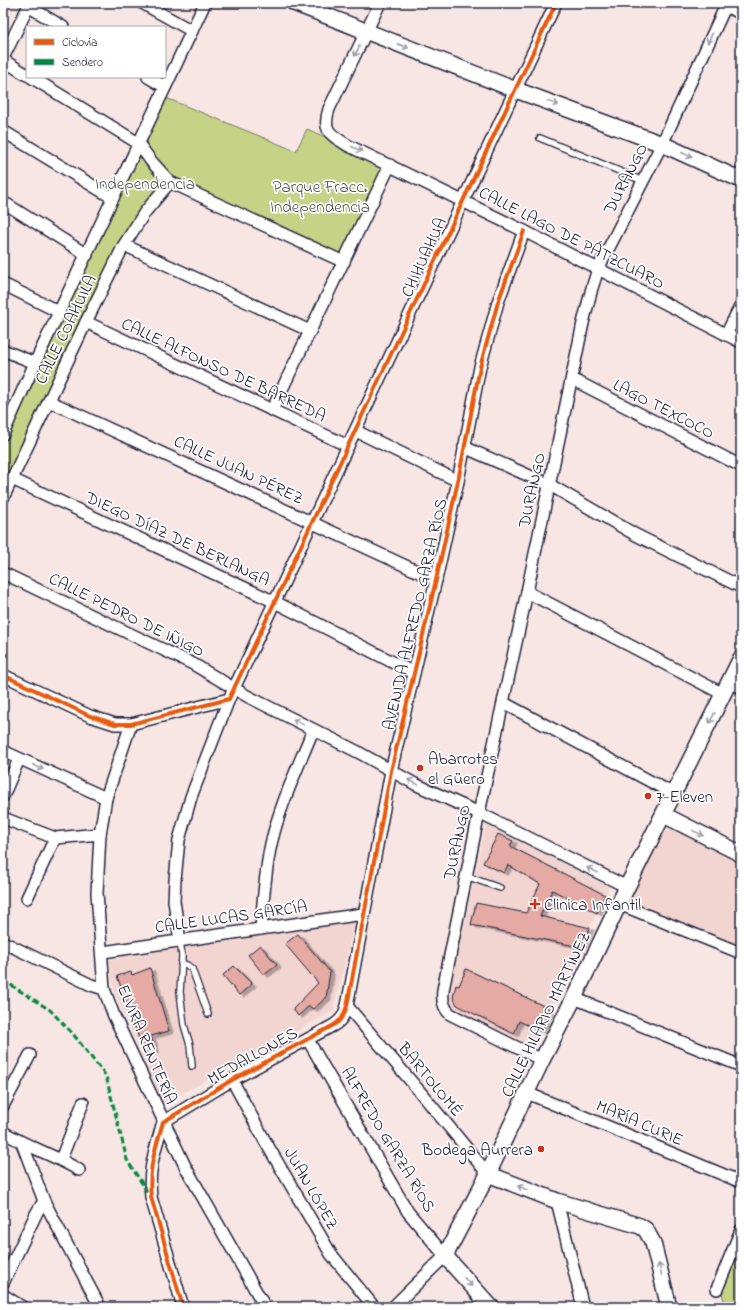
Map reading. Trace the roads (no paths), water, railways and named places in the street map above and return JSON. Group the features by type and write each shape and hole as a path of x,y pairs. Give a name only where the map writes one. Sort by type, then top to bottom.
{"street":[{"path":"142,3 192,32"},
{"path":"3,434 6,421 35,363 205,3"},
{"path":"294,3 516,90 662,144 741,180"},
{"path":"367,32 380,3"},
{"name":"CHIHUAHUA","path":"180,941 174,901 174,880 179,840 191,796 229,699 556,3"},
{"path":"726,3 741,11"},
{"name":"DURANGO","path":"542,1060 450,1014 445,1008 442,997 443,990 479,812 504,703 583,322 592,288 598,269 662,144 726,3"},
{"path":"26,74 3,59 29,5 61,26"},
{"name":"CALLE LAGO DE PÁTZCUARO","path":"367,32 329,109 326,127 330,133 347,145 524,231 741,342"},
{"path":"33,78 138,143 151,161 170,182 344,262"},
{"path":"150,78 165,87"},
{"path":"3,131 113,198"},
{"path":"272,410 390,165"},
{"name":"CALLE COAHUILA","path":"3,498 124,245 144,212 170,182"},
{"path":"3,202 86,254"},
{"name":"AVENIDA ALFREDO GARZA RÍOS","path":"347,1006 391,771 436,580 458,480 473,400 488,336 498,302 524,231"},
{"path":"124,245 310,331"},
{"path":"3,284 59,312"},
{"path":"726,335 741,305"},
{"name":"CALLE ALFONSO DE BARREDA","path":"86,322 348,446"},
{"path":"3,350 35,363"},
{"name":"LAGO TEXCOCO","path":"572,379 741,466"},
{"name":"CALLE JUAN PÉREZ","path":"49,401 436,580"},
{"path":"356,431 458,480"},
{"path":"464,448 550,485 636,535 741,587"},
{"name":"DIEGO DÍAZ DE BERLANGA","path":"12,479 275,602 414,674"},
{"name":"CALLE PEDRO DE IÑIGO","path":"3,573 194,664 234,688 415,784 479,812 627,888"},
{"path":"527,592 731,688"},
{"name":"CALLE HILARIO MARTÍNEZ","path":"393,1307 445,1256 488,1174 542,1060 674,794 731,688 741,658"},
{"path":"3,675 90,716 115,724 131,724 229,699"},
{"path":"504,703 674,794"},
{"name":"ELVIRA RENTERÍA","path":"131,724 106,798 100,834 97,893 104,988 114,1016 185,1166 265,1307"},
{"path":"261,929 263,893 274,833 282,807 313,730"},
{"path":"3,751 106,798"},
{"path":"3,796 19,758"},
{"path":"664,815 741,854"},
{"path":"3,818 55,838 100,834"},
{"path":"27,898 55,838"},
{"path":"619,904 741,953"},
{"name":"CALLE LUCAS GARCÍA","path":"102,952 364,914"},
{"path":"3,942 91,985 104,988"},
{"path":"574,998 741,1066"},
{"name":"MEDALLONES","path":"163,1122 232,1080 308,1040 340,1020 347,1006"},
{"name":"BARTOLOMÉ","path":"347,1006 421,1092 488,1174"},
{"name":"ALFREDO GARZA RÍOS","path":"308,1040 408,1212 445,1256 492,1307"},
{"path":"3,1106 30,1055"},
{"name":"JUAN LÓPEZ","path":"232,1080 265,1141 331,1254 374,1307"},
{"name":"MARÍA CURIE","path":"527,1093 741,1182"},
{"path":"61,1159 83,1103"},
{"path":"163,1122 151,1163 149,1180 151,1198 183,1307"},
{"path":"3,1132 22,1143 61,1159 79,1170"},
{"path":"22,1143 44,1201 100,1307"},
{"path":"488,1174 557,1201 634,1223 646,1230 653,1243 669,1307"},
{"path":"3,1282 37,1212 44,1201"},
{"path":"557,1201 584,1307"},
{"path":"717,1289 741,1230"},
{"path":"3,1295 22,1307"}],"lane":[{"path":"540,138 643,181"},
{"path":"466,876 500,888"},
{"path":"180,941 180,992 184,1025 190,1046 192,1066"},
{"path":"181,963 192,969 208,1014"}],"place":[{"name":"Abarrotes el Güero","path":"420,768"},
{"name":"7-Eleven","path":"648,796"},
{"name":"Clinica Infantil","path":"535,904"},
{"name":"Bodega Aurrera","path":"541,1149"}],"park label":[{"name":"Independencia","path":"145,183"},
{"name":"Parque Fracc. Independencia","path":"320,196"}]}
